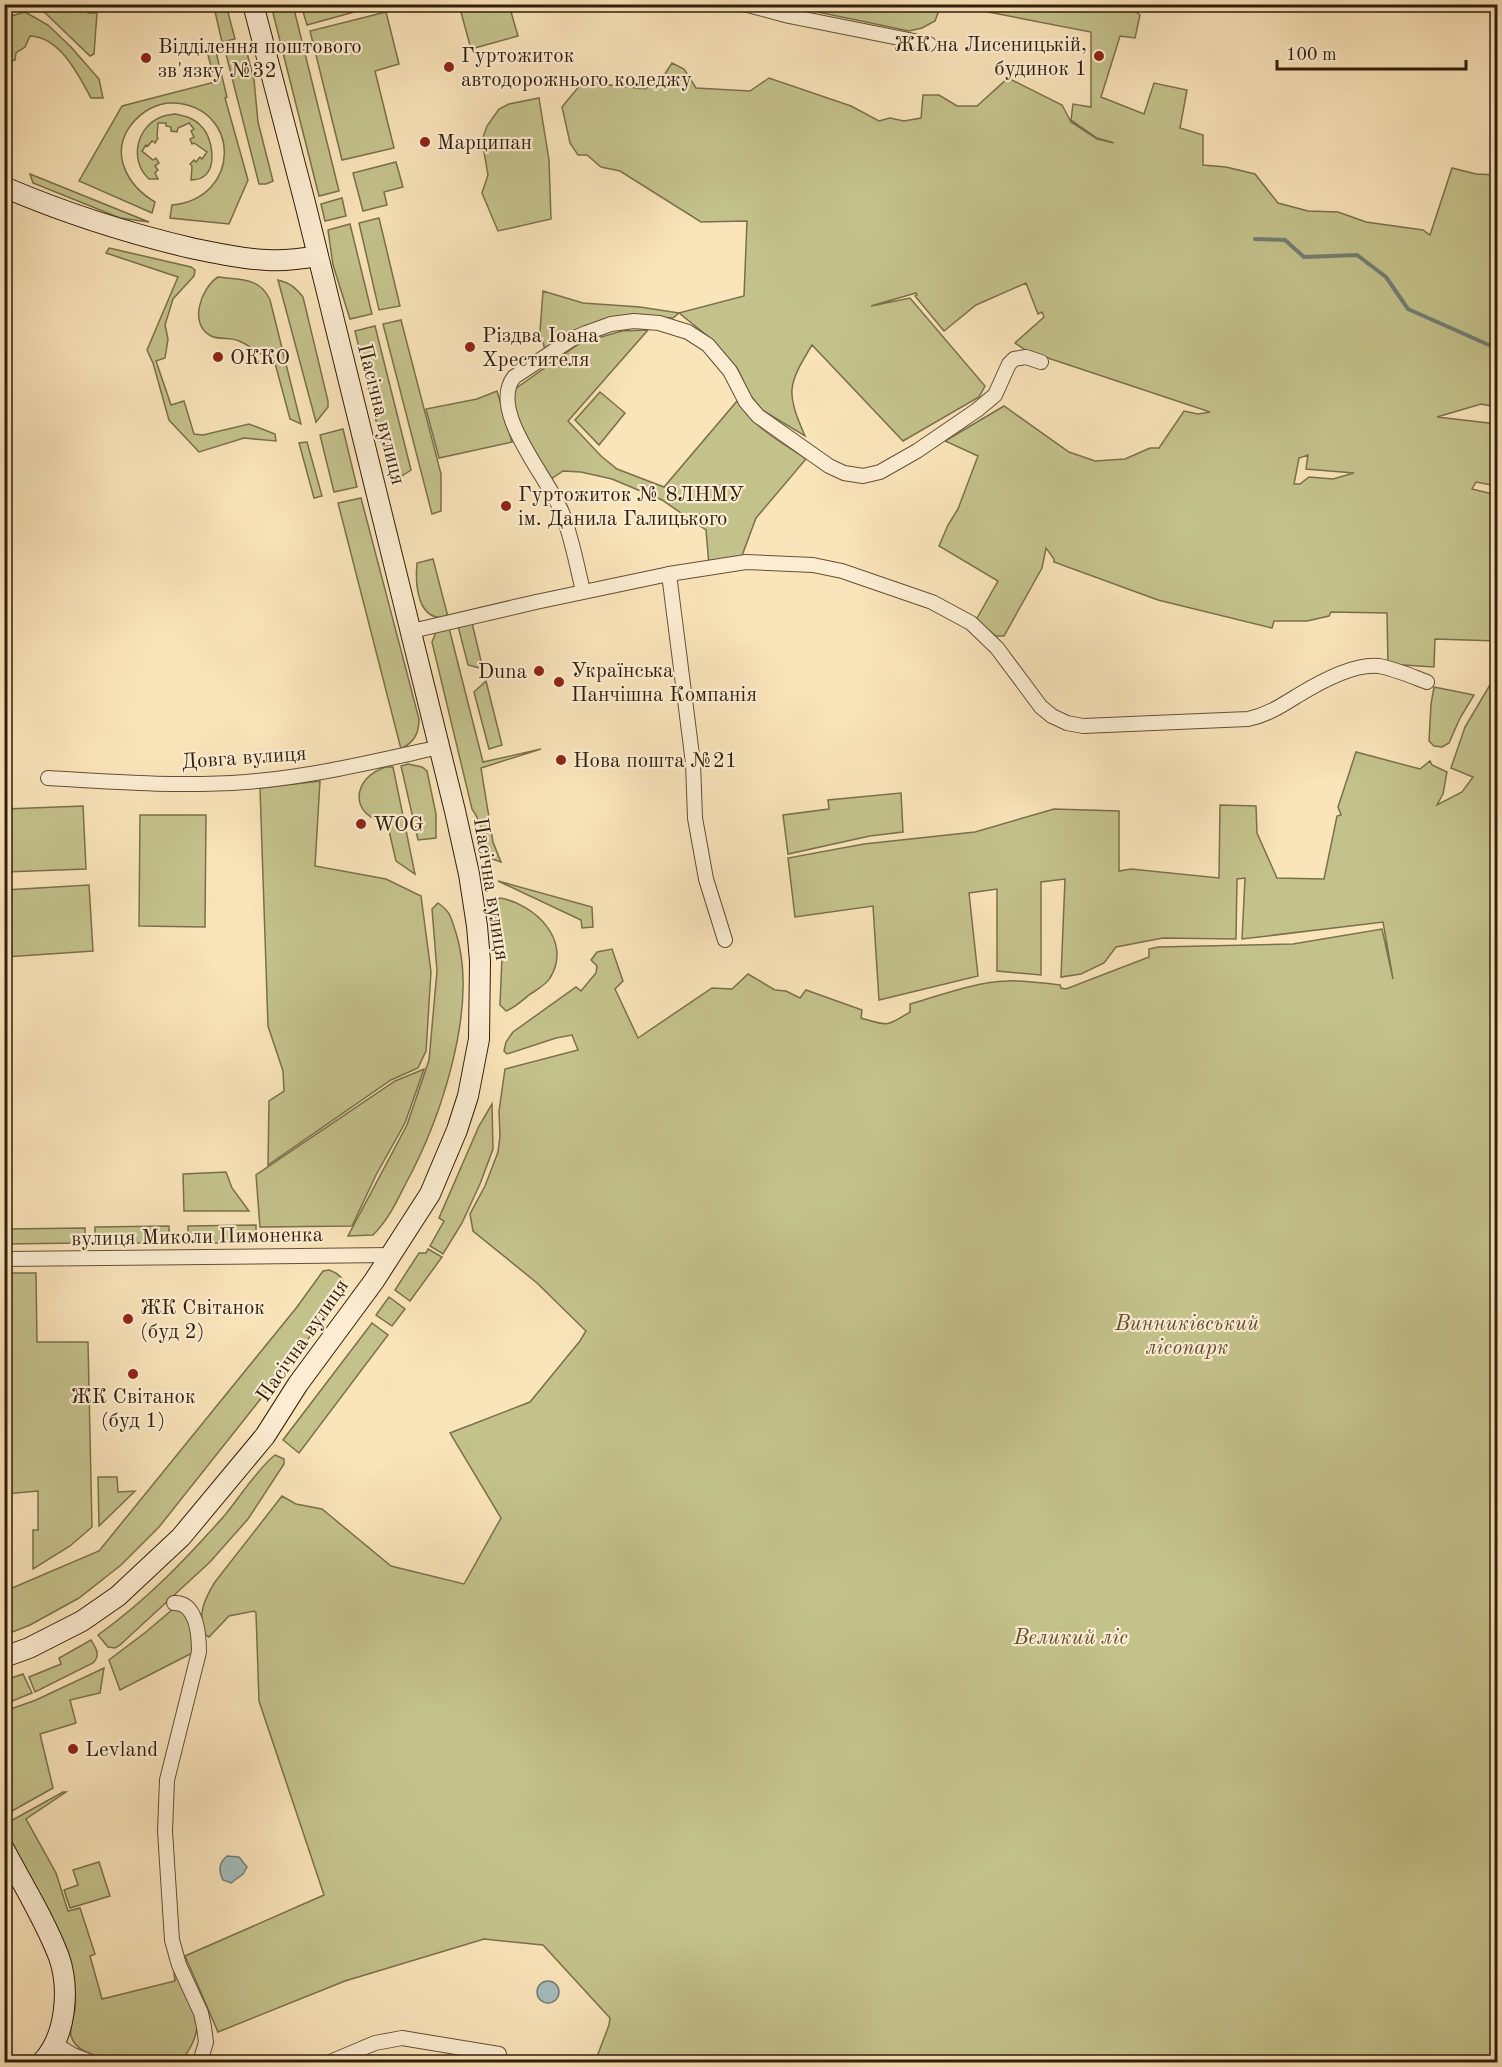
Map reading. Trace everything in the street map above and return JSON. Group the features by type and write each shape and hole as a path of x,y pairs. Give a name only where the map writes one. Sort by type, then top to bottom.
{"main road":[{"name":"Пасічна вулиця","path":"4,1657 29,1648 82,1622 118,1596 181,1537 265,1436 298,1384 374,1281 430,1194 451,1148 468,1096 479,1039 481,989 477,926 469,874 412,632 253,4"},
{"path":"4,187 99,224 216,254 268,261 317,256"},
{"path":"4,1850 60,1959 64,2001 60,2029 55,2044 42,2062"}],"street":[{"path":"744,4 789,16 929,44"},
{"path":"583,591 563,514 513,425 506,393 508,384 514,377 572,339 611,324 634,321 659,323 688,332 717,354 739,385 746,402 758,416 829,466 844,473 863,476 880,472 977,410 995,395 1009,364 1014,359 1026,357 1041,362"},
{"path":"412,632 583,591 669,574 746,562 813,565 842,571 932,602 971,623 997,648 1041,707 1052,716 1083,726 1248,719 1260,716 1307,690 1363,666 1378,666 1395,670 1427,682"},
{"path":"669,574 693,763 695,818 706,879 725,940"},
{"name":"Довга вулиця","path":"48,778 143,784 246,782 351,766 440,747"},
{"name":"вулиця Миколи Пимоненка","path":"4,1259 390,1255"},
{"path":"174,1603 190,1610 199,1641 199,1652 167,1780 165,1831 172,1940 178,1965 201,2013 206,2042 200,2062"},
{"path":"330,2062 363,2047 396,2039 417,2040 499,2054"},
{"path":"55,2044 91,2062"}],"green space":[{"path":"301,4 383,4 307,25 301,5"},
{"path":"37,5 85,5 88,13 97,13 94,54 90,56"},
{"path":"226,5 235,39 222,42 214,7"},
{"path":"271,5 293,5 339,191 319,196"},
{"path":"459,5 509,5 518,36 471,49"},
{"path":"784,5 941,5 935,21 922,28 909,31"},
{"path":"952,5 1126,5 1140,15 1135,38 1120,36 1101,97 1144,114 1154,83 1187,90 1180,128 1203,135 1203,165 1226,167 1255,174 1278,203 1308,211 1338,212 1366,222 1423,230 1430,235 1452,168 1476,174 1497,175 1497,407 1481,404 1437,417 1497,424 1497,486 1476,482 1472,489 1497,495 1497,641 1435,639 1434,667 1388,664 1387,613 1331,612 1329,616 1307,621 1274,621 1272,628 1158,600 1054,562 1046,548 1042,568 1004,636 996,636 976,620 998,581 939,546 958,509 978,456 945,441 1004,406 1069,452 1095,461 1125,459 1150,448 1159,448 1184,411 1198,414 1210,412 1027,351 1015,343 1044,317 1042,312 1038,314 1026,283 976,305 944,331 915,296 916,293 871,306 910,298 985,386 979,397 903,441 812,345 798,370 792,389 792,399 805,436 762,410 750,395 737,368 710,338 679,313 744,296 747,221 701,222 620,171 601,167 587,155 578,155 570,143 562,107 581,84 645,89 663,77 672,63 684,69 696,88 750,91 769,78 851,106 879,121 890,118 904,121 921,118 923,95 939,95 957,106 977,106 1008,78 1062,105 1071,122 1097,139 1114,143 1097,138 1071,120 1073,104 1091,107 1091,32","holes":["1308,455 1306,469 1354,473 1333,479 1309,477 1300,484 1294,484 1299,458"]},
{"path":"25,12 48,25 71,47 99,79 103,98 91,98 67,58 41,38 30,36 25,47 16,53 15,60 5,62 5,23 11,16"},
{"path":"386,12 399,64 375,71 394,148 342,160 310,31"},
{"path":"245,45 254,80 258,122 273,181 266,184 259,184 225,50"},
{"path":"216,52 227,97 225,98 248,180 229,224 170,218 172,205 195,199 211,187 221,171 224,153 221,135 212,120 196,108 174,103 156,106 135,120 125,136 122,158 125,168 137,187 155,202 152,213 79,181 122,106 215,82 208,55"},
{"path":"539,98 549,160 551,219 498,231 482,193 488,175 482,140 487,126 499,109 509,104"},
{"path":"175,114 192,119 205,131 211,145 210,168 201,178 191,180 192,166 190,164 194,160 196,162 200,157 202,159 207,152 194,143 192,144 190,139 194,137 191,131 194,129 189,123 178,128 177,132 171,131 171,127 166,126 166,123 158,123 158,138 155,143 152,141 148,146 146,145 142,151 153,160 156,158 159,163 155,166 158,170 155,173 158,179 149,179 143,172 137,154 141,136 152,122 163,116"},
{"path":"396,162 403,187 384,192 387,205 363,211 353,173"},
{"path":"30,174 149,222 120,218 33,183"},
{"path":"342,198 346,216 325,221 321,204"},
{"path":"379,218 400,306 379,310 359,223"},
{"path":"350,224 372,314 350,319 333,265 328,230"},
{"path":"109,248 191,267 195,270 194,276 173,299 165,325 168,339 165,358 156,361 171,405 184,401 194,434 203,435 249,424 275,434 276,441 244,438 199,452 169,420 153,363 147,350 178,277 106,253"},
{"path":"218,277 255,283 261,287 270,300 301,424 290,419 275,363 239,341 211,336 200,323 202,297"},
{"path":"278,280 292,286 303,297 328,401 328,407 316,422"},
{"path":"543,291 583,303 640,307 679,313 673,318 633,316 545,350 540,331"},
{"path":"401,320 441,474 441,511 432,514 383,324"},
{"path":"375,326 411,470 399,478 382,446 355,331"},
{"path":"648,330 568,421 601,456 617,469 664,487 738,400 750,418 759,426 806,459 756,518 740,561 709,565 706,530 662,500 612,479 581,472 563,471 551,479 518,425 513,401 515,389 580,343 622,331"},
{"path":"497,391 512,442 439,458 426,409 477,399"},
{"path":"600,392 625,413 599,445 575,420"},
{"path":"343,429 357,487 334,492 320,435"},
{"path":"307,442 322,496 314,498 299,443"},
{"path":"361,498 419,719 415,737 401,749 338,503"},
{"path":"433,559 448,617 430,614 420,600 417,563"},
{"path":"472,623 483,669 468,665 458,626"},
{"path":"449,628 483,762 541,749 481,768 493,842 501,862 486,857 482,832 472,809 432,642 436,632"},
{"name":"Великий ліс","path":"1497,673 1497,2062 595,2062 610,2018 543,1945 484,1939 345,1981 218,2032 185,1956 324,1895 259,1701 256,1613 254,1611 229,1616 209,1637 204,1634 202,1626 203,1607 208,1595 215,1582 282,1496 296,1504 322,1509 391,1566 464,1584 501,1518 450,1433 530,1402 586,1331 537,1283 473,1231 470,1214 485,1186 498,1152 499,1111 505,1069 578,1050 572,1035 507,1054 504,1051 506,1042 513,1032 576,987 581,991 596,973 597,966 591,960 597,952 612,949 623,981 615,989 638,1038 712,988 732,989 748,974 775,990 786,991 800,998 806,990 862,1010 861,1018 887,1024 910,1012 910,1004 983,984 1027,981 1060,985 1061,988 1066,989 1149,957 1149,949 1158,947 1293,944 1382,929 1393,979 1383,922 1242,939 1245,878 1237,879 1236,939 1163,938 1116,947 1104,963 1081,974 1061,977 1065,879 1041,882 1041,975 997,971 997,889 969,893 978,976 879,1000 873,906 795,917 788,858 864,844 975,832 1054,809 1119,811 1119,871 1131,869 1219,878 1220,805 1256,806 1257,833 1277,878 1324,879 1337,816 1341,815 1338,807 1356,752 1420,769 1430,761 1432,765 1447,772 1443,794 1437,805 1462,792 1473,777 1451,768 1465,727"},
{"path":"486,681 502,745 489,749 474,692"},
{"path":"1434,687 1474,695 1449,743 1442,747 1434,746 1429,741"},
{"path":"408,764 422,767 427,771 436,814 436,838 418,840 401,766"},
{"path":"386,767 393,767 415,874 396,861 387,822 374,819 361,805 359,796 366,779"},
{"path":"320,781 315,866 386,879 421,896 431,972 426,1051 418,1068 391,1080 268,1165 269,1101 284,1091 283,1071 268,1026 260,788"},
{"path":"901,793 903,832 870,836 788,854 783,815 829,809 828,800"},
{"path":"83,806 86,869 5,872 5,809"},
{"path":"140,815 206,815 205,927 139,926"},
{"path":"498,881 592,907 593,927 582,928 581,920"},
{"path":"89,885 93,951 5,957 5,890"},
{"path":"500,898 526,908 537,916 554,938 557,951 556,964 548,981 506,1011 500,1005 502,957 494,906"},
{"path":"438,903 446,909 452,919 462,962 463,994 453,1062 431,1128 391,1211 373,1235 348,1236 407,1125 429,1060 437,971 432,909"},
{"path":"424,1069 405,1123 376,1175 352,1226 260,1227 256,1175 395,1081"},
{"path":"492,1104 493,1149 462,1223 443,1254 430,1246 444,1221 439,1218 479,1126"},
{"path":"226,1172 232,1188 249,1211 184,1211 183,1174"},
{"path":"256,1225 256,1238 250,1243 188,1243 188,1226"},
{"path":"169,1226 169,1242 100,1244 95,1239 95,1227"},
{"path":"85,1228 85,1240 81,1243 5,1244 5,1229"},
{"path":"428,1249 442,1257 410,1301 395,1290 419,1253 426,1253"},
{"path":"329,1270 342,1279 343,1295 159,1527 121,1565 79,1598 30,1625 5,1635 5,1591 99,1551 297,1307 323,1271"},
{"path":"5,1273 36,1273 37,1342 88,1342 92,1527 70,1546 33,1569 33,1530 38,1530 38,1491 5,1494"},
{"path":"389,1297 405,1309 392,1326 376,1315"},
{"path":"372,1323 388,1335 299,1453 283,1440"},
{"path":"275,1455 284,1459 284,1464 248,1519 210,1562 120,1645 115,1648 108,1647 98,1635 133,1608 180,1564"},
{"path":"98,1477 117,1477 118,1492 135,1491 99,1526"},
{"path":"173,1609 182,1609 189,1615 198,1650 120,1690 109,1660"},
{"path":"91,1640 97,1654 93,1663 35,1692 29,1677 61,1664 59,1658"},
{"path":"104,1668 100,1693 70,1700 76,1723 40,1734 53,1788 5,1815 5,1711 36,1700"},
{"path":"23,1674 32,1693 5,1704 5,1680"},
{"path":"66,1792 26,1819 56,1873 68,1911 80,1908 95,1954 90,1956 102,1999 175,1981 174,1973 180,1973 197,2018 195,2038 181,2062 137,2062 103,2058 77,2046 71,2036 75,1992 68,1953 5,1830 7,1823"},
{"path":"99,1862 110,1896 70,1908 64,1890 78,1885 73,1870"}],"water":[{"path":"227,1856 239,1857 247,1867 243,1874 231,1883 223,1880 220,1873 222,1861"},
{"path":"548,1981 556,1984 559,1992 556,2000 548,2003 540,2000 537,1992 540,1984"}],"waterway":[{"path":"1255,239 1285,240 1304,257 1357,255 1386,277 1408,309 1498,349"}],"place":[{"name":"ЖК на Лисеницькій, будинок 1","path":"1099,56"},
{"name":"Відділення поштового зв'язку №32","path":"146,58"},
{"name":"Гуртожиток автодорожнього коледжу","path":"449,67"},
{"name":"Марципан","path":"425,142"},
{"name":"Різдва Іоана Хрестителя","path":"470,347"},
{"name":"ОККО","path":"218,357"},
{"name":"Гуртожиток № 8ЛНМУ ім. Данила Галицького","path":"506,506"},
{"name":"Duna","path":"539,671"},
{"name":"Українська Панчішна Компанія","path":"559,682"},
{"name":"Нова пошта №21","path":"561,760"},
{"name":"WOG","path":"361,824"},
{"name":"ЖК Світанок (буд 2)","path":"128,1319"},
{"name":"ЖК Світанок (буд 1)","path":"133,1374"},
{"name":"Levland","path":"73,1749"}],"park label":[{"name":"Винниківський лісопарк","path":"1187,1335"}]}
